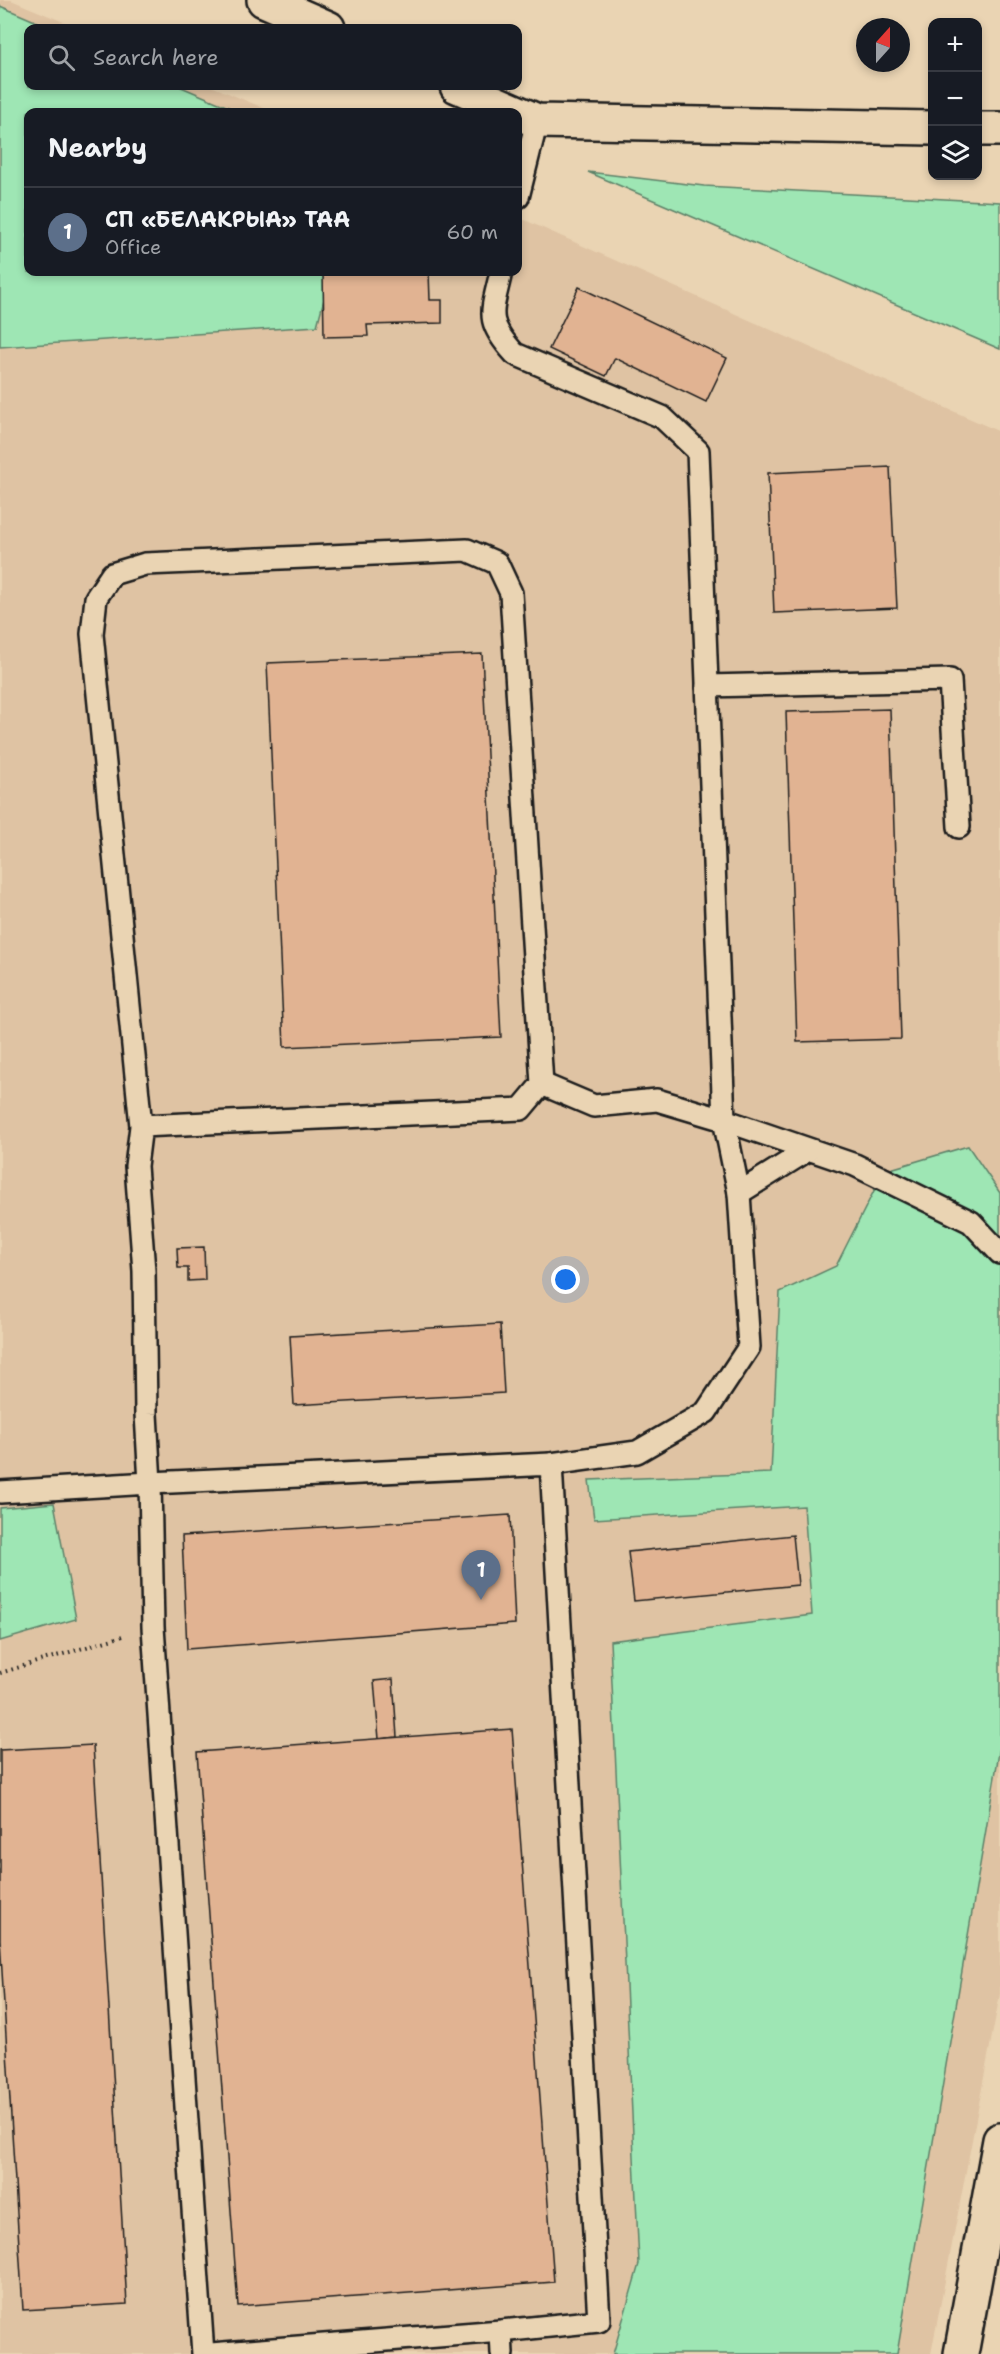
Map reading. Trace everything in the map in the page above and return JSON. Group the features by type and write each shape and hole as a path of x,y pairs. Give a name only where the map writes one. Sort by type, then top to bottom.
{"street":[{"path":"264,0 319,24"},
{"path":"466,90 507,108"},
{"path":"522,114 537,121 928,128"},
{"path":"982,129 1000,129"},
{"path":"961,2354 1000,2140"}],"lane":[{"path":"522,180 537,121"},
{"path":"0,1492 551,1464 637,1452 706,1412 750,1347 739,1193 724,1120 698,451 662,417 515,354 500,337 491,317 500,276"},
{"path":"141,1126 521,1109 542,1084 511,592 497,563 467,550 145,564 112,574 96,598 92,634 141,1126 136,1166 144,1270 153,1627 202,2354"},
{"path":"707,686 950,680 958,826"},
{"path":"542,1084 594,1106 657,1100 724,1120 855,1165 971,1222 1000,1253"},
{"path":"739,1193 808,1150"},
{"path":"211,2354 599,2321 551,1464"},
{"path":"501,2331 502,2354"}],"path":[{"path":"0,1673 78,1652 153,1627"}],"shaded area":[{"path":"0,0 11,0 68,24 24,24 24,90 221,90 263,108 24,108 24,276 522,276 522,219 1000,432 1000,1994 931,2354 0,2354"}],"green space":[{"path":"0,6 42,24 24,24 24,90 188,90 231,108 24,108 24,276 330,276 317,326 0,347"},
{"path":"588,172 704,186 1000,202 1000,349"},
{"path":"968,1146 1000,1193 1000,1747 897,2354 613,2354 639,2264 610,1641 812,1615 804,1506 594,1519 589,1480 771,1473 780,1292 836,1266 884,1171"},
{"path":"54,1503 76,1619 0,1641 0,1508"}],"building":[{"path":"323,276 429,276 430,300 442,300 442,323 367,325 368,336 324,337"},
{"path":"579,287 727,358 706,402 615,358 606,376 549,349"},
{"path":"890,467 897,608 774,613 768,473"},
{"path":"482,654 501,1037 284,1047 267,663"},
{"path":"890,709 901,1039 797,1042 786,712"},
{"path":"204,1247 205,1280 188,1281 188,1268 178,1268 177,1248"},
{"path":"500,1324 504,1393 294,1405 290,1336"},
{"path":"510,1515 515,1624 187,1649 182,1536"},
{"path":"793,1535 798,1585 634,1601 628,1552"},
{"path":"393,1679 397,1737 379,1739 374,1681"},
{"path":"512,1729 554,2282 238,2306 197,1752"},
{"path":"93,1745 127,2304 23,2310 0,1939 0,1750"}],"place":[{"name":"СП «БЕЛАКРЫА» ТАА","path":"481,1600"}]}
